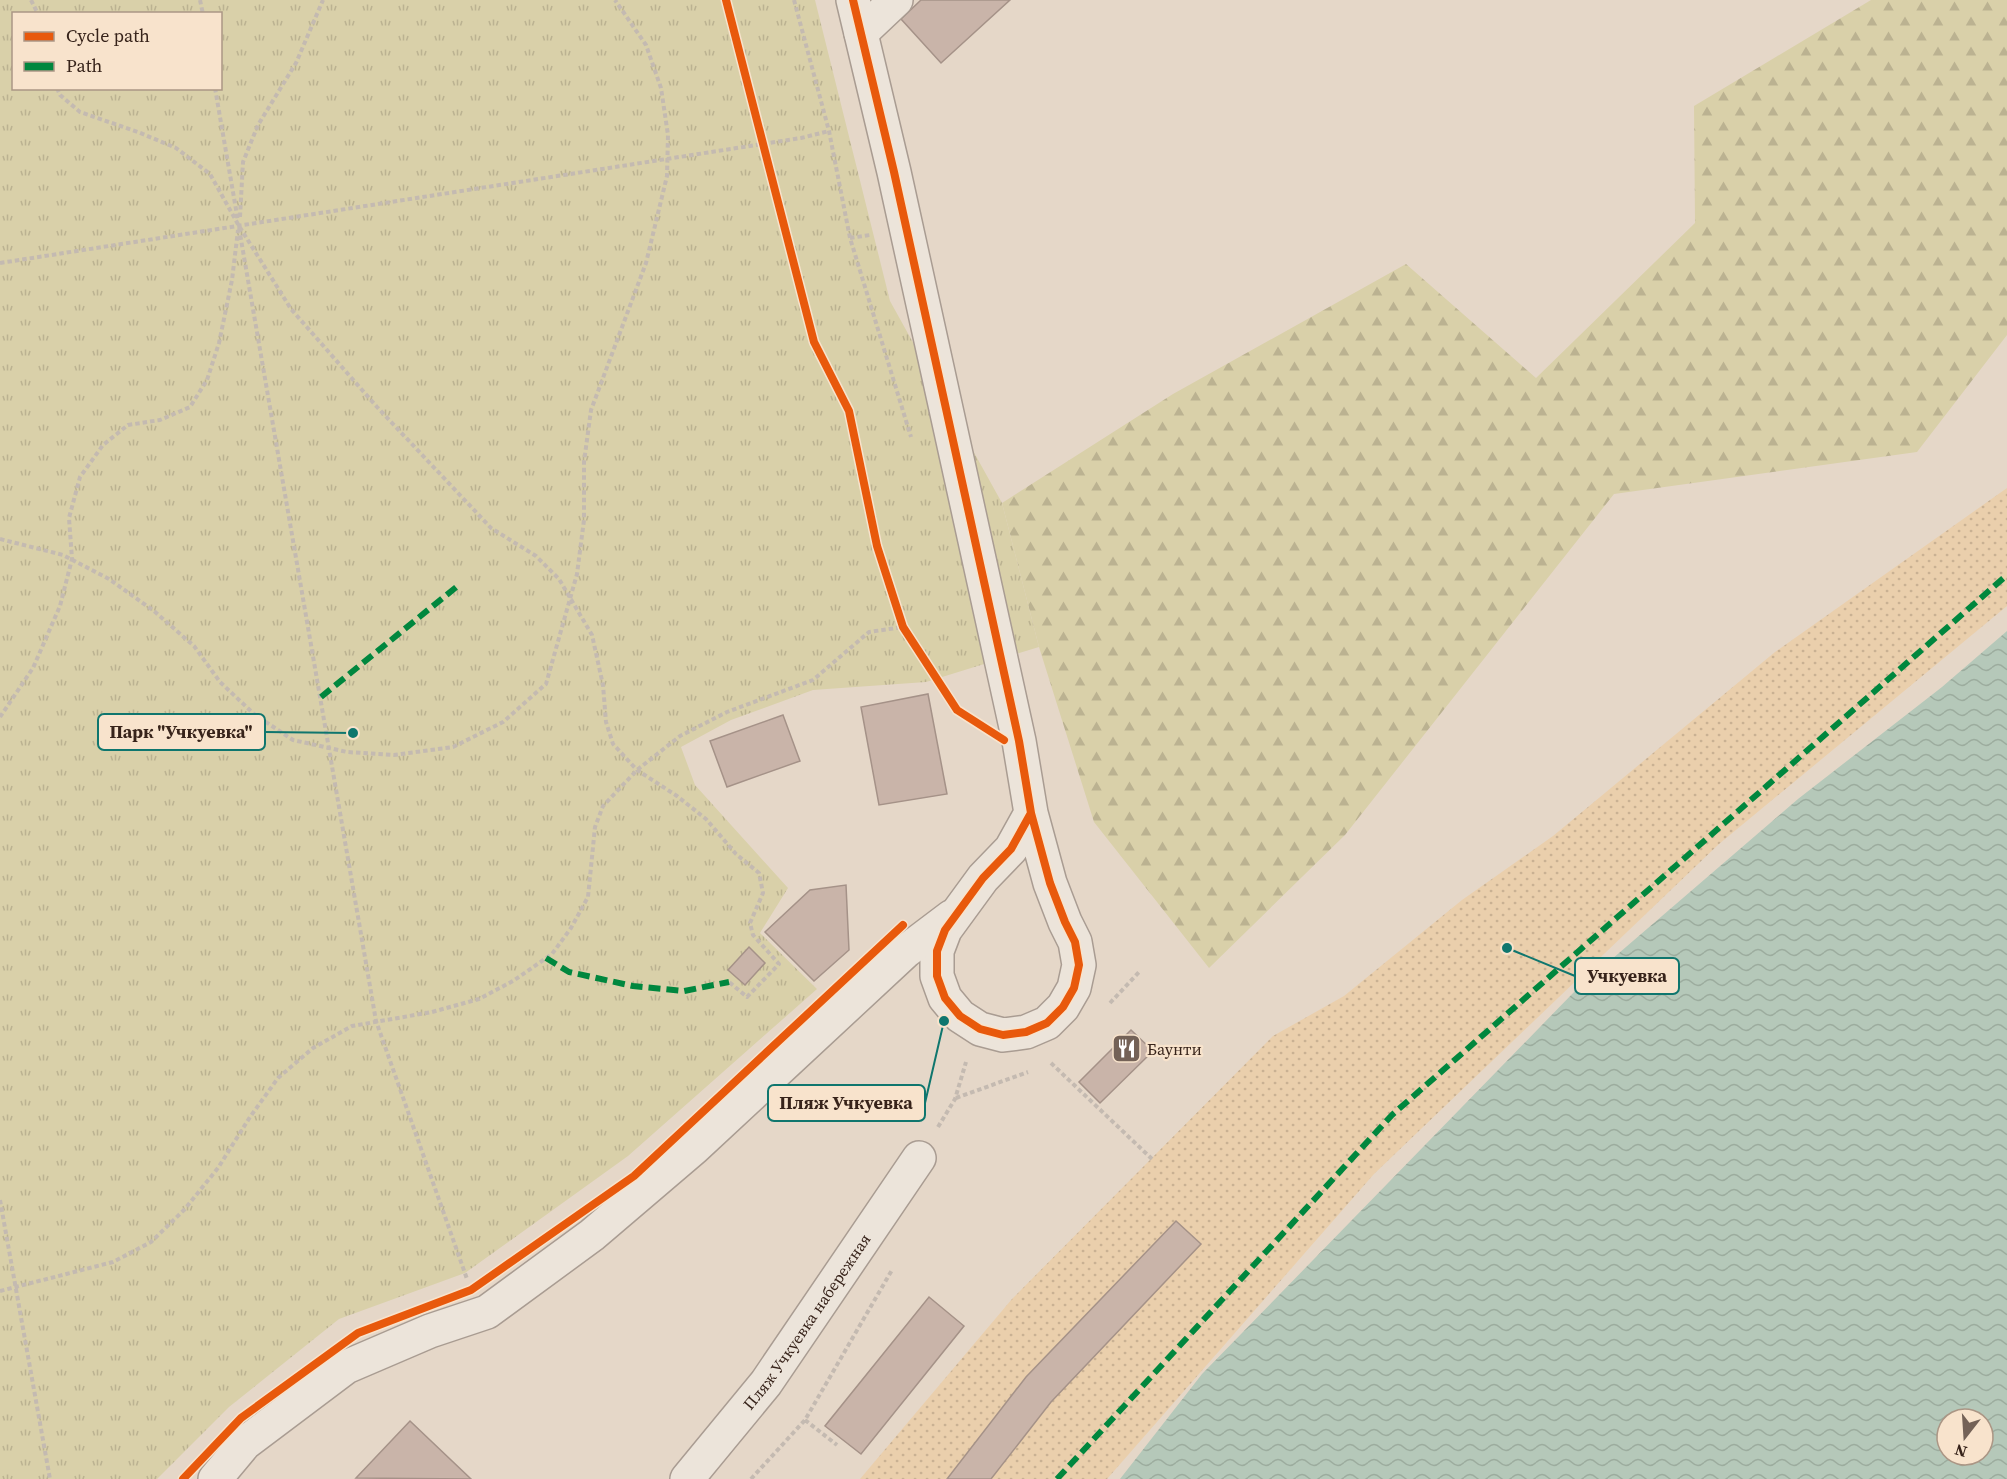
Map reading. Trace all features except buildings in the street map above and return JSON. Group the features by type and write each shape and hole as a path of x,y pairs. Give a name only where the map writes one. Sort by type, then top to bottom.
{"street":[{"path":"853,0 894,172 1019,741 1031,813 1050,883 1075,942 1079,965 1074,988 1063,1008 1047,1023 1026,1032 1003,1035 980,1029 960,1016 945,998 937,976 937,951 945,930 983,878 1011,849 1031,813"},
{"path":"861,33 896,0"},
{"path":"214,1479 245,1443 346,1367 430,1331 487,1312 592,1234 694,1148 906,951 959,910"},
{"name":"Пляж Учкуевка набережная","path":"687,1479 766,1383 920,1158"}],"path":[{"path":"0,717 33,668 60,606 72,559 69,518 80,477 103,445 128,425 160,420 190,407 207,380 219,343 232,280 239,226 243,162 258,125 296,63 323,0"},
{"path":"0,539 63,555 109,579 154,611 194,646 220,682 254,714 293,740 347,752 394,755 453,747 502,722 546,684 577,574 584,520 585,462 591,410 646,262 667,176 668,135 661,88 646,45 615,0"},
{"path":"794,0 828,130 850,238 913,443"},
{"path":"58,90 60,95 80,112 176,148 210,174 239,226 291,309 377,407 491,528 536,556 559,579 592,634 603,685 606,722 613,744 637,770 677,796 706,819 736,854 759,873 763,893 750,923 753,935 779,964 747,997 729,982"},
{"path":"215,90 376,1022 468,1282"},
{"path":"0,263 801,138 828,130"},
{"path":"760,133 766,155"},
{"path":"900,617 908,635"},
{"path":"0,1291 113,1262 151,1242 184,1210 218,1168 278,1078 313,1048 352,1026 432,1012 479,999 513,981 552,954 571,928 588,897 595,827 603,806 637,770 680,736 727,712 813,680 869,632 903,627"},
{"path":"920,1158 955,1099 968,1053"},
{"path":"1051,1063 1152,1159"},
{"path":"0,1200 50,1479"},
{"path":"751,1479 805,1420 895,1264"},
{"path":"805,1420 837,1445"}],"green space":[{"path":"0,0 815,0 890,301 1002,503 1039,647 926,682 813,690 731,720 681,747 695,785 788,888 760,933 817,989 628,1156 465,1273 339,1319 229,1407 157,1479 0,1479"},
{"path":"1871,0 2007,0 2007,335 1917,452 1614,494 1345,835 1209,968 1094,822 1039,647 1002,503 1173,394 1406,264 1536,378 1695,223 1694,106"}],"sand":[{"path":"2007,488 2007,606 1719,844 1374,1174 1107,1479 860,1479 1012,1299 1273,1036 1344,996 1462,900 1553,836 1775,652"}],"water":[{"path":"2007,631 2007,1479 1120,1479 1202,1374 1576,990 1798,799 1942,687"}],"marked path":[{"path":"1057,1479 1392,1115 2007,575"},
{"path":"321,697 460,584"},
{"path":"546,958 569,972 633,986 684,991 729,982"}],"cycle path":[{"path":"726,0 814,342 849,411 877,546 903,627 957,710 1004,740"},
{"path":"853,0 894,172 1019,741 1031,813 1011,849 983,878 945,930 937,951 937,976 945,998 960,1016 980,1029 1003,1035 1026,1032 1047,1023 1063,1007 1074,988 1079,965 1075,942 1050,883 1031,813"},
{"path":"183,1479 241,1418 358,1333 471,1290 634,1176 903,925"}],"place":[{"name":"Парк \"Учкуевка\"","path":"353,733"},
{"name":"Учкуевка","path":"1507,948"},
{"name":"Пляж Учкуевка","path":"944,1021"},
{"name":"Баунти","path":"1126,1049"}]}
